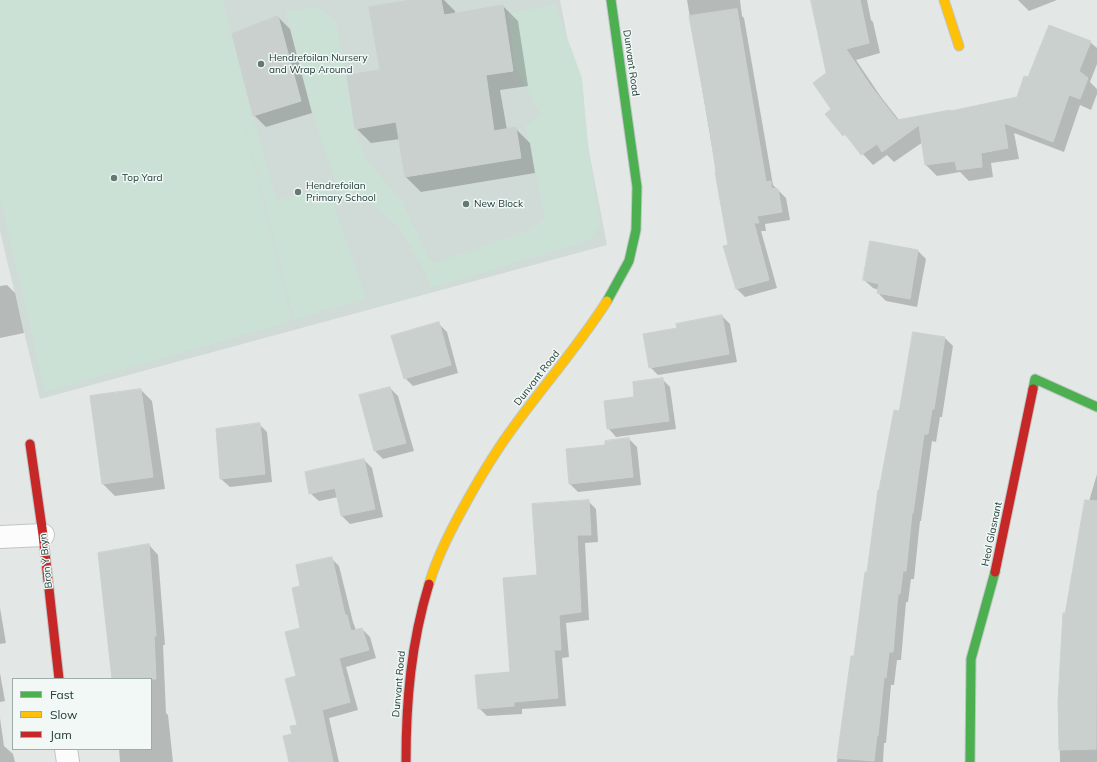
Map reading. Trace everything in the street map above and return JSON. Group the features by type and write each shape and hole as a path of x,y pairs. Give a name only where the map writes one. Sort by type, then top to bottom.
{"street":[{"name":"Dunvant Road","path":"406,762 409,678 420,613 435,564 458,517 485,469 514,426 578,343 606,302 629,260 636,230 637,187 611,0"},
{"path":"944,0 959,46"},
{"name":"Heol Glasnant","path":"970,762 971,659 998,562 1035,379 1097,407"},
{"name":"Bron Y Bryn","path":"30,444 43,535 58,678"},
{"path":"0,537 43,535"},
{"path":"66,750 68,762"}],"shaded area":[{"name":"Hendrefoilan Primary School","path":"0,0 560,0 607,245 40,399 0,231"}],"green space":[{"path":"0,0 223,0 277,201 328,187 366,298 294,320 216,8 292,321 45,392 0,198"},
{"path":"555,4 582,78 589,154 600,224 591,240 432,288 422,266 399,227 357,191 340,197 308,98 286,10 318,8 336,21 355,129 366,159 401,200 432,264 525,232 545,218 525,125 541,116 515,66 508,14"}],"building":[{"path":"411,0 441,0 444,15 503,5 513,71 486,75 494,131 516,127 521,158 405,177 396,122 355,129 347,75 380,70 369,7"},
{"path":"811,0 860,0 869,43 846,49 870,85 897,120 951,111 1017,97 1024,76 1028,77 1049,25 1091,41 1079,71 1088,78 1080,99 1069,95 1053,142 1004,123 1008,148 981,153 982,167 957,170 955,161 925,165 919,125 882,152 877,144 861,155 845,134 843,136 825,114 831,109 813,83 826,73"},
{"path":"737,9 766,182 771,181 771,188 778,189 782,212 757,216 759,223 754,223 769,280 736,289 723,246 728,245 715,172 710,130 689,16"},
{"path":"278,16 301,101 253,116 232,34"},
{"path":"870,241 918,250 910,299 877,293 879,284 863,280"},
{"path":"722,315 729,354 649,368 643,334 677,328 676,324"},
{"path":"439,322 451,365 404,379 391,336"},
{"path":"913,332 945,337 934,409 932,409 928,434 924,434 912,513 906,571 903,571 900,594 898,594 893,652 889,652 886,678 884,677 874,761 837,758 851,656 854,656 878,490 894,410 899,411"},
{"path":"663,378 669,421 607,429 604,401 634,397 633,382"},
{"path":"390,387 406,443 374,451 359,395"},
{"path":"141,389 153,477 102,484 90,396"},
{"path":"260,423 265,474 220,479 216,429"},
{"path":"629,438 633,477 569,484 566,449 605,445 605,441"},
{"path":"364,459 375,509 341,516 335,488 309,494 305,472"},
{"path":"589,500 591,535 577,535 581,612 559,615 561,650 554,650 558,698 514,702 514,706 478,709 475,675 510,672 503,578 537,575 532,504"},
{"path":"1085,500 1097,501 1096,749 1059,750 1058,701 1063,613 1065,613"},
{"path":"149,544 156,636 154,636 156,679 112,678 98,553"},
{"path":"332,557 345,615 347,615 351,631 362,628 369,650 339,658 350,702 322,710 333,762 289,762 283,736 292,734 290,726 297,725 285,679 296,676 285,632 300,628 292,588 300,586 296,565"}],"traffic: fast":[{"path":"607,301 629,261 636,230 637,187 611,0"},
{"path":"1033,389 1035,379 1097,407"},
{"path":"970,762 971,659 995,572"}],"traffic: slow":[{"path":"944,0 959,46"},
{"path":"429,584 441,551 451,530 490,462 508,434 573,349 607,301"}],"traffic: jam":[{"path":"995,572 1033,389"},
{"path":"30,444 43,535 59,678"},
{"path":"406,762 407,717 411,672 418,628 429,584"}],"place":[{"name":"Hendrefoilan Nursery and Wrap Around","path":"261,64"},
{"name":"Top Yard","path":"114,178"},
{"name":"Hendrefoilan Primary School","path":"298,192"},
{"name":"New Block","path":"466,204"}]}
